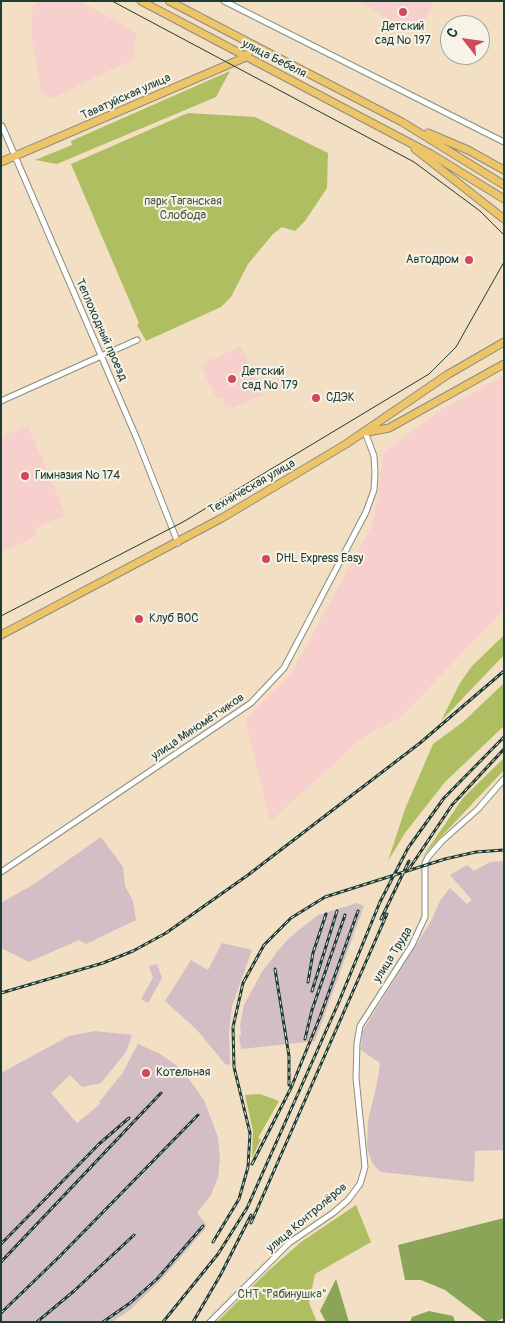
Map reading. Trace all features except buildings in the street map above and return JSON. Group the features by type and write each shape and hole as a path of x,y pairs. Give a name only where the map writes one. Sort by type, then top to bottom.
{"main road":[{"name":"улица Бебеля","path":"141,1 446,163 504,199"},
{"name":"улица Бебеля","path":"169,1 402,122 504,185"},
{"path":"246,57 253,44"},
{"name":"Таватуйская улица","path":"1,162 246,57"},
{"name":"улица Бебеля","path":"402,122 468,150 504,170"},
{"name":"улица Бебеля","path":"396,136 504,219"},
{"name":"Техническая улица","path":"1,635 178,543 291,478 365,432 447,375 504,342"},
{"path":"365,432 390,428 504,364"}],"street":[{"path":"224,1 504,142"},
{"name":"Теплоходный проезд","path":"2,126 138,439 178,543"},
{"path":"1,401 137,340"},
{"name":"улица Миномётчиков","path":"1,872 251,704 284,668 366,512 374,490 376,474 374,456 365,432"},
{"name":"улица Труда","path":"365,1167 356,1078 357,1042 360,1026 412,945 425,917 427,895 425,863 442,841 478,810 504,780"},
{"name":"улица Контролёров","path":"210,1322 289,1243 348,1200 360,1184 365,1167"}],"shaded area":[{"path":"38,1 80,1 136,32 134,59 52,98 41,93 31,34 33,6"},
{"name":"Детский сад № 197","path":"357,1 435,1 421,27 398,24"},
{"name":"Детский сад № 179","path":"241,346 264,394 233,408 226,407 221,398 217,399 200,365"},
{"path":"504,376 504,609 401,717 362,738 270,822 245,719 290,675 373,524 384,452 442,409"},
{"name":"Гимназия № 174","path":"28,426 66,515 34,529 37,536 1,552 1,437"},
{"path":"101,837 123,867 125,886 133,901 136,920 86,944 79,940 29,962 1,948 1,903 34,884"},
{"path":"504,861 504,1150 475,1151 474,1182 381,1172 372,1163 367,1148 368,1121 380,1063 361,1050 362,1032 431,921 440,901 450,888 467,904 472,900 450,875 467,865 474,871 490,862"},
{"path":"357,903 364,906 315,1041 241,1049 239,1035 241,1035 240,1025 244,1005 262,972 277,952 289,938 318,915"},
{"path":"222,943 252,950 232,1006 229,1033 230,1064 226,1065 197,1030 165,1001 191,960 208,970"},
{"path":"157,964 162,978 148,1003 141,999 153,978 149,966"},
{"path":"95,1031 132,1035 126,1052 101,1083 82,1087 70,1075 51,1093 77,1123 100,1104 99,1102 122,1074 138,1044 160,1054 176,1065 186,1075 204,1100 218,1137 220,1158 218,1177 211,1195 197,1213 206,1224 205,1229 161,1280 130,1310 112,1322 1,1322 1,1073 69,1036"}],"green space":[{"path":"230,71 216,97 57,164 35,160 72,145 71,141"},
{"name":"парк Таганская Слобода","path":"188,113 255,117 328,153 327,188 305,221 295,231 282,227 273,234 248,264 231,297 221,307 146,341 137,325 139,323 71,164"},
{"path":"504,635 504,655 441,721 460,683 472,666"},
{"path":"504,683 504,726 445,782 405,833 388,861 405,809 433,744 463,722"},
{"path":"504,758 504,770 423,856 463,798"},
{"path":"260,1094 279,1101 258,1138 261,1139 252,1158 253,1131 245,1095"},
{"name":"СНТ \"Рябинушка\"","path":"356,1205 371,1242 315,1274 309,1303 317,1322 217,1322 267,1272 301,1242"},
{"path":"504,1218 504,1318 495,1322 487,1322 445,1290 421,1280 405,1280 398,1245"},
{"path":"336,1279 349,1322 326,1322 320,1311"},
{"path":"429,1311 453,1316 455,1322 410,1322 412,1317"}],"tram line":[{"path":"112,1 414,162 480,211 504,235"},
{"path":"1,616 183,522 429,374 456,347 504,262"}],"railway":[{"path":"1,993 103,963 133,951 166,933 248,875 420,743 504,671"},
{"path":"163,1322 218,1254 247,1208 338,1004 380,902 408,848 444,798 504,737"},
{"path":"409,869 452,805 504,749"},
{"path":"213,1242 239,1199 248,1167 250,1133 234,1067 233,1027 243,983 264,945 291,918 325,897 445,859 476,852 504,850"},
{"path":"381,919 409,861"},
{"path":"312,991 337,911"},
{"path":"252,1164 291,1088 320,1017 358,911"},
{"path":"308,982 313,953 326,914"},
{"path":"251,1223 387,914"},
{"path":"305,1039 312,1010 345,915"},
{"path":"275,969 289,1056 289,1085"},
{"path":"1,1262 161,1093"},
{"path":"1,1313 59,1257 198,1115"},
{"path":"1,1244 99,1144 129,1118"},
{"path":"193,1322 221,1274 251,1215"},
{"path":"103,1322 130,1303 157,1279 203,1226"},
{"path":"37,1322 74,1291 134,1235"}],"place":[{"name":"Детский сад № 197","path":"403,12"},
{"name":"Автодром","path":"469,260"},
{"name":"Детский сад № 179","path":"232,379"},
{"name":"СДЭК","path":"316,398"},
{"name":"Гимназия № 174","path":"25,476"},
{"name":"DHL Express Easy","path":"266,559"},
{"name":"Клуб ВОС","path":"139,619"},
{"name":"Котельная","path":"146,1073"}]}
